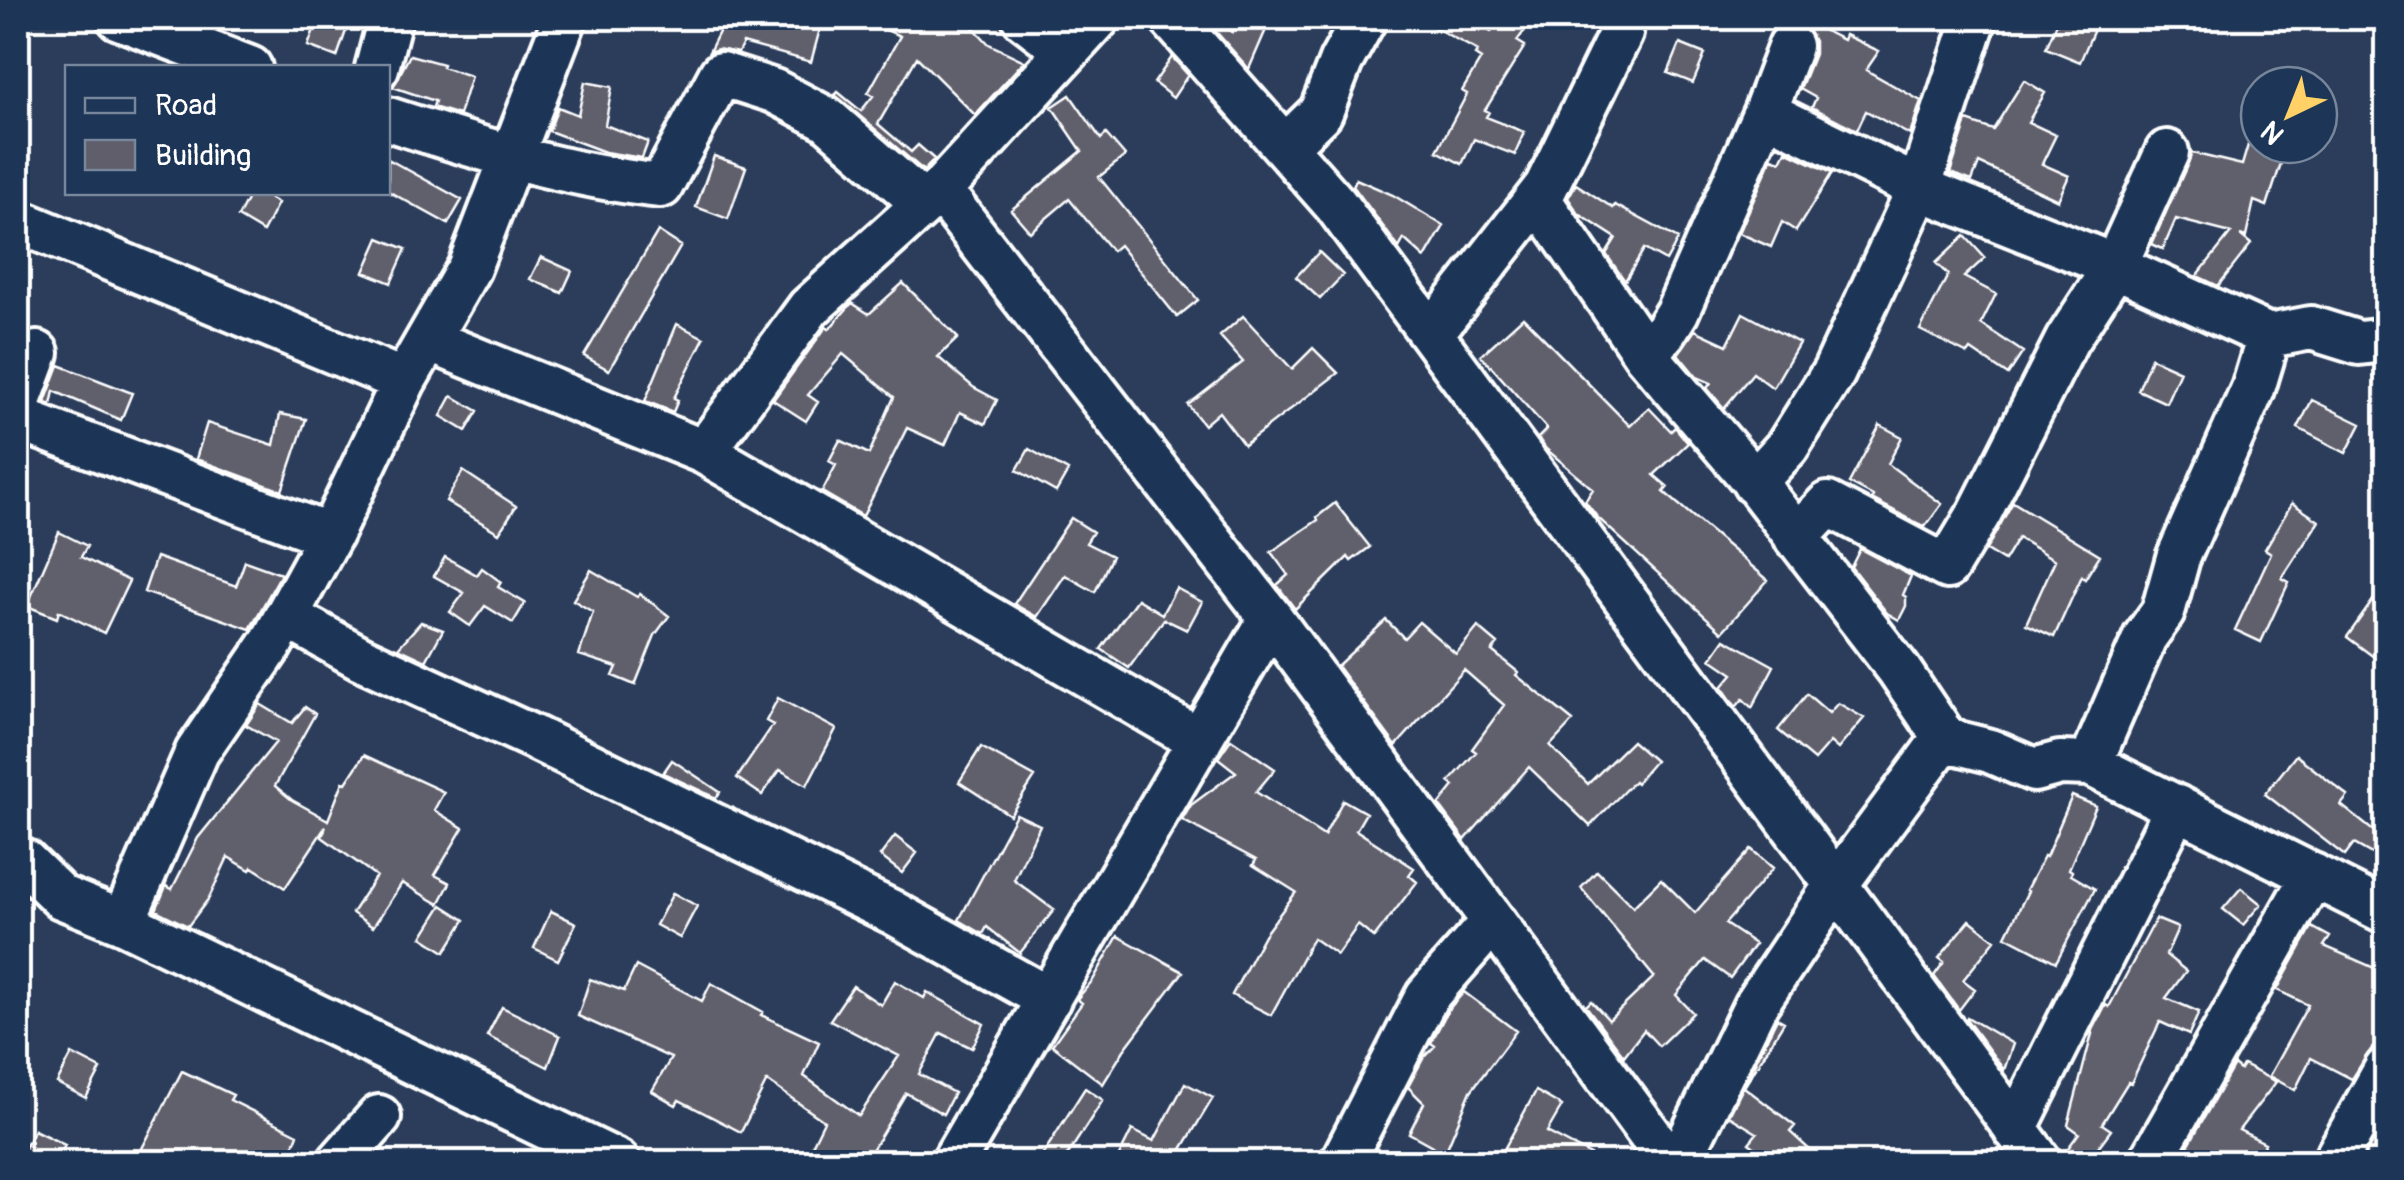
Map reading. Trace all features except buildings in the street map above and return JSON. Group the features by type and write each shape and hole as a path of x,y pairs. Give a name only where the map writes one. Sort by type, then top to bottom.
{"street":[{"path":"118,18 242,65"},
{"path":"378,65 390,18"},
{"path":"123,922 197,752 252,676 286,616 330,536 404,381 469,268 565,18"},
{"path":"1024,18 1066,50"},
{"path":"704,452 809,308 932,197 1098,18"},
{"path":"1171,18 1336,205 2040,1162"},
{"path":"1286,147 1320,112 1341,61 1365,18"},
{"path":"1431,334 1546,187 1621,33 1622,18"},
{"path":"1754,483 1786,447 1834,372 1919,188 1975,18"},
{"path":"1645,354 1677,312 1790,46"},
{"path":"390,120 512,159 586,176 661,186 721,74 774,91 827,119 932,197 1271,618 1670,1162"},
{"path":"1765,112 1919,188 2115,266 2269,336 2312,328 2360,343 2386,340"},
{"path":"1796,538 1828,504 1946,567 1980,512 2067,340 2115,266 2167,152"},
{"path":"1538,198 1645,354 1754,483 1899,670 1946,740 1990,750 2034,770 2060,764 2090,764 2386,912"},
{"path":"18,221 404,381"},
{"path":"2090,764 2145,638 2162,612 2178,558 2253,389 2269,336"},
{"path":"428,340 704,452 1200,741"},
{"path":"18,404 37,352"},
{"path":"18,420 330,536"},
{"path":"286,616 361,658 892,912 1049,999"},
{"path":"953,1162 1271,618"},
{"path":"1679,1162 1755,1006 1836,885 1946,740"},
{"path":"2015,1128 2177,807"},
{"path":"18,859 61,897 123,922 618,1162"},
{"path":"2150,1162 2313,875"},
{"path":"1342,1162 1428,996 1493,921"},
{"path":"2334,1162 2386,1069"},
{"path":"339,1162 378,1118"}]}
